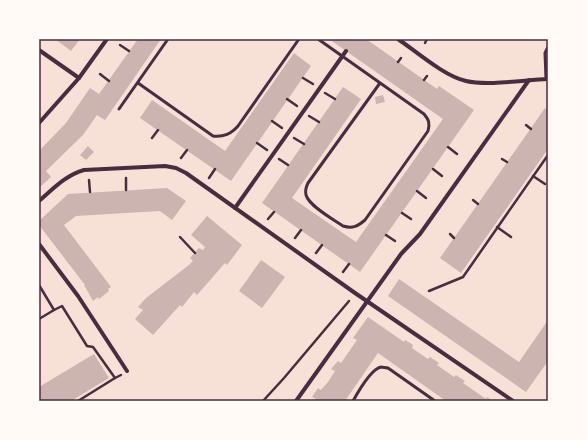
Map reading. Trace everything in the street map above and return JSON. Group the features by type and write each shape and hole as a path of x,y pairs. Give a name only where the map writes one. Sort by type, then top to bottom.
{"street":[{"path":"39,123 79,78 107,39"},
{"path":"398,39 446,73 465,81 491,82 547,79"},
{"path":"39,50 79,78"},
{"path":"235,208 346,51"},
{"path":"296,401 401,254 420,234 529,80"},
{"path":"39,201 66,178 74,173 84,170 165,166 176,168 186,173 367,301 513,401"},
{"path":"39,244 78,296 127,371"}],"lane":[{"path":"119,109 168,39"},
{"path":"138,83 214,136 220,137 227,135 238,126 299,39"},
{"path":"318,39 424,114 429,120 430,125 428,131 365,220 360,225 353,228 348,228 343,226 311,202 306,196 306,189 308,183 380,83"},
{"path":"547,79 545,53 548,47"},
{"path":"353,401 371,374 382,367 388,368 435,401"}],"path":[{"path":"425,43 427,39"},
{"path":"120,45 129,51"},
{"path":"398,62 401,58"},
{"path":"100,74 109,81"},
{"path":"424,80 427,76"},
{"path":"303,78 313,85"},
{"path":"325,93 335,99"},
{"path":"287,99 298,107"},
{"path":"309,116 318,122"},
{"path":"272,121 282,128"},
{"path":"526,125 531,129"},
{"path":"152,138 158,130"},
{"path":"294,137 304,144"},
{"path":"257,143 267,150"},
{"path":"448,147 457,154"},
{"path":"181,158 187,150"},
{"path":"429,291 463,277 548,155"},
{"path":"279,159 288,165"},
{"path":"502,159 507,162"},
{"path":"209,178 215,169"},
{"path":"432,169 442,176"},
{"path":"533,176 546,184"},
{"path":"126,178 126,190"},
{"path":"89,180 90,192"},
{"path":"417,191 426,198"},
{"path":"473,200 478,204"},
{"path":"268,219 274,212"},
{"path":"402,213 411,219"},
{"path":"497,227 511,237"},
{"path":"296,238 301,230"},
{"path":"450,234 454,238"},
{"path":"386,235 395,241"},
{"path":"180,237 194,253"},
{"path":"316,253 322,245"},
{"path":"343,272 349,264"},
{"path":"39,285 54,310"},
{"path":"263,401 349,301"},
{"path":"39,319 62,306 87,346 93,346 115,378"},
{"path":"78,401 127,371"}],"building":[{"path":"55,39 80,39 71,51"},
{"path":"138,39 161,39 105,120 97,115 83,135 46,171 51,177 39,188 39,151 66,123 90,88 99,94"},
{"path":"329,39 366,39 437,89 439,86 474,110 360,272 262,203 343,87 361,99 292,198 356,242 443,119"},
{"path":"294,53 311,66 231,181 140,118 152,100 225,151"},
{"path":"383,95 385,102 376,104 375,97"},
{"path":"545,108 548,110 548,149 461,273 440,258"},
{"path":"88,146 94,152 86,160 80,155"},
{"path":"167,188 186,201 172,220 160,211 76,216 64,225 111,287 108,289 109,291 99,299 98,297 93,301 85,285 39,225 39,221 68,194"},
{"path":"207,216 242,245 227,265 225,263 197,295 194,292 182,307 180,305 153,335 135,319 143,310 138,307 146,298 189,265 193,261 190,258 199,248 203,250 205,247 191,235"},
{"path":"261,260 285,277 262,308 239,291"},
{"path":"399,279 519,362 548,320 548,361 526,392 388,296"},
{"path":"368,317 404,342 405,340 413,345 412,348 428,359 430,357 439,363 437,365 454,377 456,375 465,381 463,383 486,399 487,397 493,401 446,401 378,353 345,401 314,401 316,399 312,397 318,388 321,390 328,382 335,371 331,369 338,361 341,363 357,340 353,338"},
{"path":"94,354 109,378 71,401 39,401 39,387"}]}
